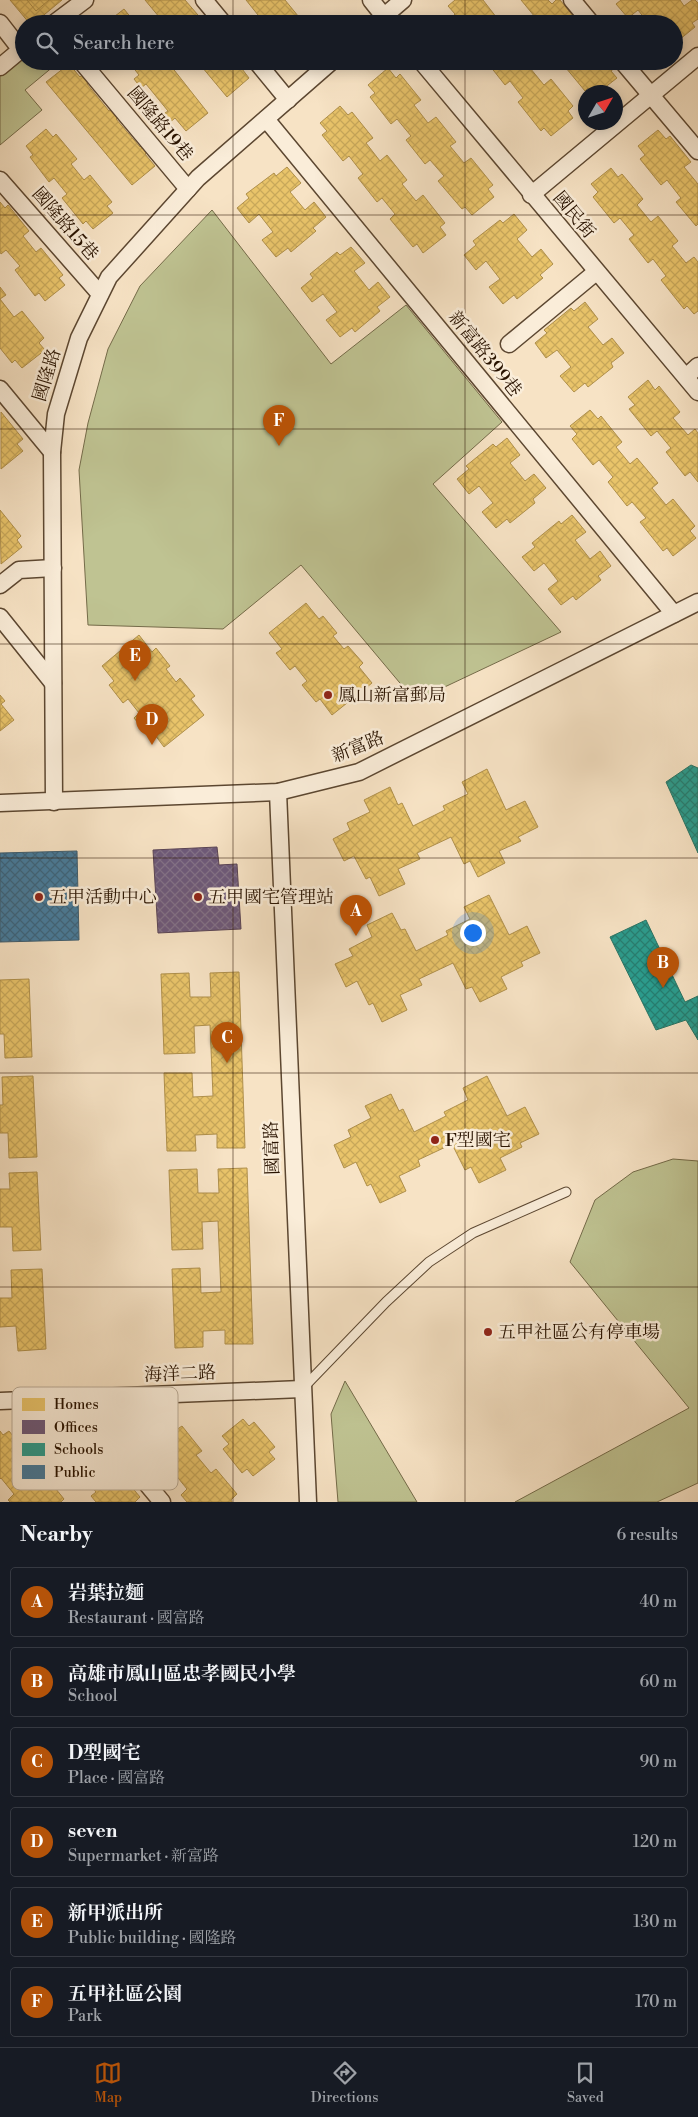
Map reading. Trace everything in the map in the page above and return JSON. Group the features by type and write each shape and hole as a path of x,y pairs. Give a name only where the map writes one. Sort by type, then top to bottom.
{"street":[{"path":"65,15 85,0"},
{"path":"204,0 216,15"},
{"path":"370,0 379,15"},
{"path":"389,15 403,0"},
{"path":"572,0 584,15"},
{"path":"0,23 15,41"},
{"path":"0,67 15,55"},
{"path":"683,68 698,56"},
{"name":"國隆路19巷","path":"89,70 188,189"},
{"path":"263,70 288,100"},
{"name":"國隆路","path":"54,802 52,452 56,414 79,338 109,276 198,178 322,70"},
{"name":"國民街","path":"428,70 596,272 692,372 698,392"},
{"path":"629,70 698,151"},
{"path":"531,194 681,70"},
{"name":"新富路399巷","path":"266,119 674,614"},
{"name":"國隆路15巷","path":"0,180 100,294"},
{"path":"509,344 596,272"},
{"path":"0,389 52,452"},
{"path":"0,585 19,570 53,568"},
{"name":"新富路","path":"0,803 278,792 359,772 698,602"},
{"path":"0,617 53,683"},
{"name":"國富路","path":"278,792 308,1502"},
{"name":"海洋二路","path":"178,1394 302,1389"},
{"path":"152,1490 162,1502"}],"lane":[{"path":"302,1389 386,1302 429,1262 473,1233 566,1192"}],"green space":[{"path":"15,62 15,70 49,70 25,90 42,110 0,145 0,74"},
{"path":"212,210 331,364 406,305 502,422 433,484 561,632 415,701 301,565 223,629 88,625 79,470 88,423 108,349 140,286"},
{"path":"673,1159 698,1161 698,1483 657,1502 515,1502 689,1408 570,1262 595,1200 633,1172"},
{"path":"345,1381 417,1502 338,1502 331,1414"}],"building: Homes":[{"path":"10,0 62,0 44,15 22,15"},
{"path":"27,0 49,0 36,11"},
{"path":"145,0 185,0 198,15 158,15"},
{"path":"246,0 285,0 297,15 258,15"},
{"path":"455,0 483,0 495,15 454,15 448,6"},
{"path":"521,0 548,0 552,4 556,0 560,0 572,15 533,15"},
{"path":"621,0 680,0 684,6 695,0 698,3 698,19 692,23 695,27 683,37 683,15 642,15 638,10 632,15 625,15 616,4"},
{"path":"124,9 129,15 116,15"},
{"path":"61,70 74,70 80,77 86,72 92,80 87,84 109,111 114,107 121,115 116,119 140,147 144,143 149,150 145,154 155,166 132,185 46,82"},
{"path":"135,70 174,70 208,113 186,131 175,118 169,123 162,115 168,111 146,84 141,88 134,79 139,75"},
{"path":"204,70 243,70 249,78 227,97"},
{"path":"386,70 390,70 396,78 400,74 421,100 414,105 428,123 436,117 456,142 450,146 464,163 471,158 493,185 488,189 494,197 472,215 465,207 462,209 438,181 444,176 430,160 425,164 406,140 411,136 397,119 391,124 370,97 375,93 368,85"},
{"path":"493,70 532,70 544,85 551,79 573,106 568,111 573,118 551,136 544,128 541,131 518,102 523,98 510,81 505,85"},
{"path":"568,70 612,70 611,71 617,78 608,85 580,85"},
{"path":"340,106 348,115 352,112 373,138 366,143 380,161 387,155 407,180 402,184 416,201 423,195 445,223 440,227 446,235 423,253 417,244 413,247 390,219 395,214 382,198 377,202 358,178 363,174 349,156 343,161 322,135 327,131 320,123"},
{"path":"46,129 53,137 56,134 77,159 71,164 84,180 90,175 112,202 107,206 113,213 93,229 86,221 83,224 62,198 67,194 54,178 49,182 30,157 33,155 26,146"},
{"path":"658,130 666,139 670,136 691,162 684,167 698,184 698,224 696,226 676,202 681,198 667,180 661,185 640,159 645,155 638,146"},
{"path":"287,167 301,183 290,192 305,210 314,202 326,217 313,228 316,231 291,252 288,248 276,257 262,240 273,232 259,214 249,223 237,208 249,198 246,194 274,173 276,176"},
{"path":"611,168 618,177 622,174 643,199 637,205 651,222 658,216 678,241 672,246 686,263 694,257 698,262 698,311 694,314 687,306 684,309 661,280 666,276 653,259 648,263 629,239 634,235 620,218 614,223 593,197 598,192 591,184"},
{"path":"0,202 5,208 8,205 29,231 23,236 36,252 41,248 63,275 59,278 65,285 45,301 39,293 35,296 15,270 20,266 6,250 1,254 0,252"},
{"path":"514,214 527,230 517,239 532,257 541,249 553,264 540,275 543,278 517,299 514,295 503,304 489,287 500,279 486,261 476,270 464,255 476,245 473,241 500,220 503,223"},
{"path":"351,247 365,263 354,271 369,290 378,282 390,297 377,307 380,311 355,332 352,328 340,337 326,320 337,312 323,294 312,302 301,288 313,278 310,274 337,252 340,255"},
{"path":"0,287 6,295 0,299"},
{"path":"0,299 14,317 22,311 44,338 39,343 45,350 22,368 15,360 12,363 0,348"},
{"path":"585,302 598,319 588,327 603,345 612,338 624,353 611,363 613,367 588,387 585,383 574,392 560,376 571,367 557,350 546,358 535,343 547,333 544,330 571,308 574,311"},
{"path":"648,380 655,390 659,386 680,412 673,418 688,435 695,429 698,433 698,482 690,472 685,476 666,452 671,448 657,431 651,436 629,409 635,405 628,397"},
{"path":"590,410 598,419 601,416 622,442 616,447 630,464 637,458 658,483 652,488 666,505 673,499 695,526 690,531 696,538 673,556 667,548 663,551 640,522 646,518 632,502 627,506 608,482 613,477 599,460 593,465 572,439 577,434 570,426"},
{"path":"1,412 23,439 17,444 23,451 1,469"},
{"path":"507,438 520,455 510,463 525,481 534,474 546,488 533,499 535,503 510,523 507,519 496,528 482,512 493,503 479,486 469,494 457,479 469,469 466,466 493,444 496,447"},
{"path":"0,510 21,536 17,540 22,547 1,564"},
{"path":"572,515 586,532 575,540 590,559 600,551 611,566 598,576 601,580 576,600 573,596 561,605 548,589 558,581 544,563 534,571 522,557 535,547 532,543 559,521 561,524"},
{"path":"306,603 319,619 323,616 337,633 333,636 344,649 348,646 363,663 359,667 372,683 332,715 320,699 316,702 302,685 307,681 295,666 290,670 276,653 282,649 269,633"},
{"path":"139,635 152,652 156,648 170,666 166,669 176,682 180,678 195,696 191,699 204,715 164,747 152,731 148,735 134,718 139,713 128,699 123,703 109,685 114,681 102,666"},
{"path":"0,695 5,701 1,704 14,720 0,731"},
{"path":"487,769 506,810 525,801 538,827 518,837 521,841 499,851 505,863 478,877 470,861 464,864 451,837 417,853 420,859 398,869 405,884 379,896 370,877 366,879 354,856 344,861 333,839 350,830 347,823 370,812 364,800 390,787 398,805 402,803 413,826 445,810 443,806 468,794 462,782"},
{"path":"489,895 509,935 527,926 540,953 521,962 523,966 501,977 507,989 480,1002 472,987 466,989 453,963 419,979 422,985 400,995 407,1010 382,1022 373,1003 369,1005 357,981 346,987 335,964 353,956 349,949 372,937 367,925 392,913 401,930 405,929 416,951 448,935 446,931 470,919 464,907"},
{"path":"239,972 245,1148 217,1148 217,1134 195,1135 196,1151 167,1151 164,1073 192,1073 193,1097 213,1096 210,1025 194,1026 195,1053 164,1054 161,974 189,973 190,997 211,997 210,973"},
{"path":"29,979 32,1057 5,1058 4,1034 0,1034 0,980"},
{"path":"33,1076 37,1157 9,1158 8,1133 0,1133 0,1105 3,1105 2,1077"},
{"name":"F型國宅","path":"487,1076 507,1116 525,1107 539,1134 520,1143 522,1147 500,1158 506,1170 479,1183 471,1167 465,1170 452,1144 418,1160 420,1166 399,1176 406,1191 380,1203 371,1184 367,1186 356,1162 344,1168 334,1145 351,1137 348,1130 371,1118 365,1106 391,1094 399,1111 403,1109 414,1132 446,1116 444,1112 468,1100 463,1088"},
{"path":"247,1168 253,1344 225,1344 225,1330 203,1331 203,1347 175,1348 172,1269 200,1268 201,1293 221,1292 218,1221 202,1222 203,1249 172,1250 169,1170 197,1169 198,1193 219,1193 218,1169"},
{"path":"37,1172 41,1250 13,1251 12,1227 0,1227 0,1189 10,1189 9,1173"},
{"path":"42,1269 46,1349 18,1351 16,1326 0,1327 0,1298 12,1298 11,1270"},
{"path":"243,1419 249,1426 254,1422 275,1447 269,1452 275,1459 253,1476 247,1469 242,1473 223,1449 229,1444 222,1436"},
{"path":"182,1426 202,1451 196,1455 211,1473 216,1469 237,1494 231,1500 232,1502 187,1502 181,1495 187,1489 178,1478 178,1429"},
{"path":"0,1431 3,1435 9,1431 12,1435 12,1490 57,1490 64,1499 61,1502 10,1502 8,1500 14,1494 0,1479"},
{"path":"94,1490 134,1490 140,1497 135,1502 96,1502 91,1496 96,1492"}],"building: Offices":[{"name":"五甲國宅管理站","path":"217,847 219,865 237,864 241,929 158,933 153,850"}],"building: Schools":[{"path":"691,765 698,768 698,853 666,782"},
{"path":"646,920 685,1002 698,996 698,1040 686,1020 656,1030 610,937"}],"building: Public":[{"name":"五甲活動中心","path":"77,851 79,940 0,942 0,853"}],"place":[{"name":"五甲社區公園","path":"279,446"},
{"name":"新甲派出所","path":"135,681"},
{"name":"鳳山新富郵局","path":"328,695"},
{"name":"seven","path":"152,745"},
{"name":"五甲活動中心","path":"39,897"},
{"name":"五甲國宅管理站","path":"198,897"},
{"name":"岩葉拉麵","path":"356,936"},
{"name":"高雄市鳳山區忠孝國民小學","path":"663,988"},
{"name":"D型國宅","path":"227,1063"},
{"name":"F型國宅","path":"435,1140"},
{"name":"五甲社區公有停車場","path":"488,1332"}]}
